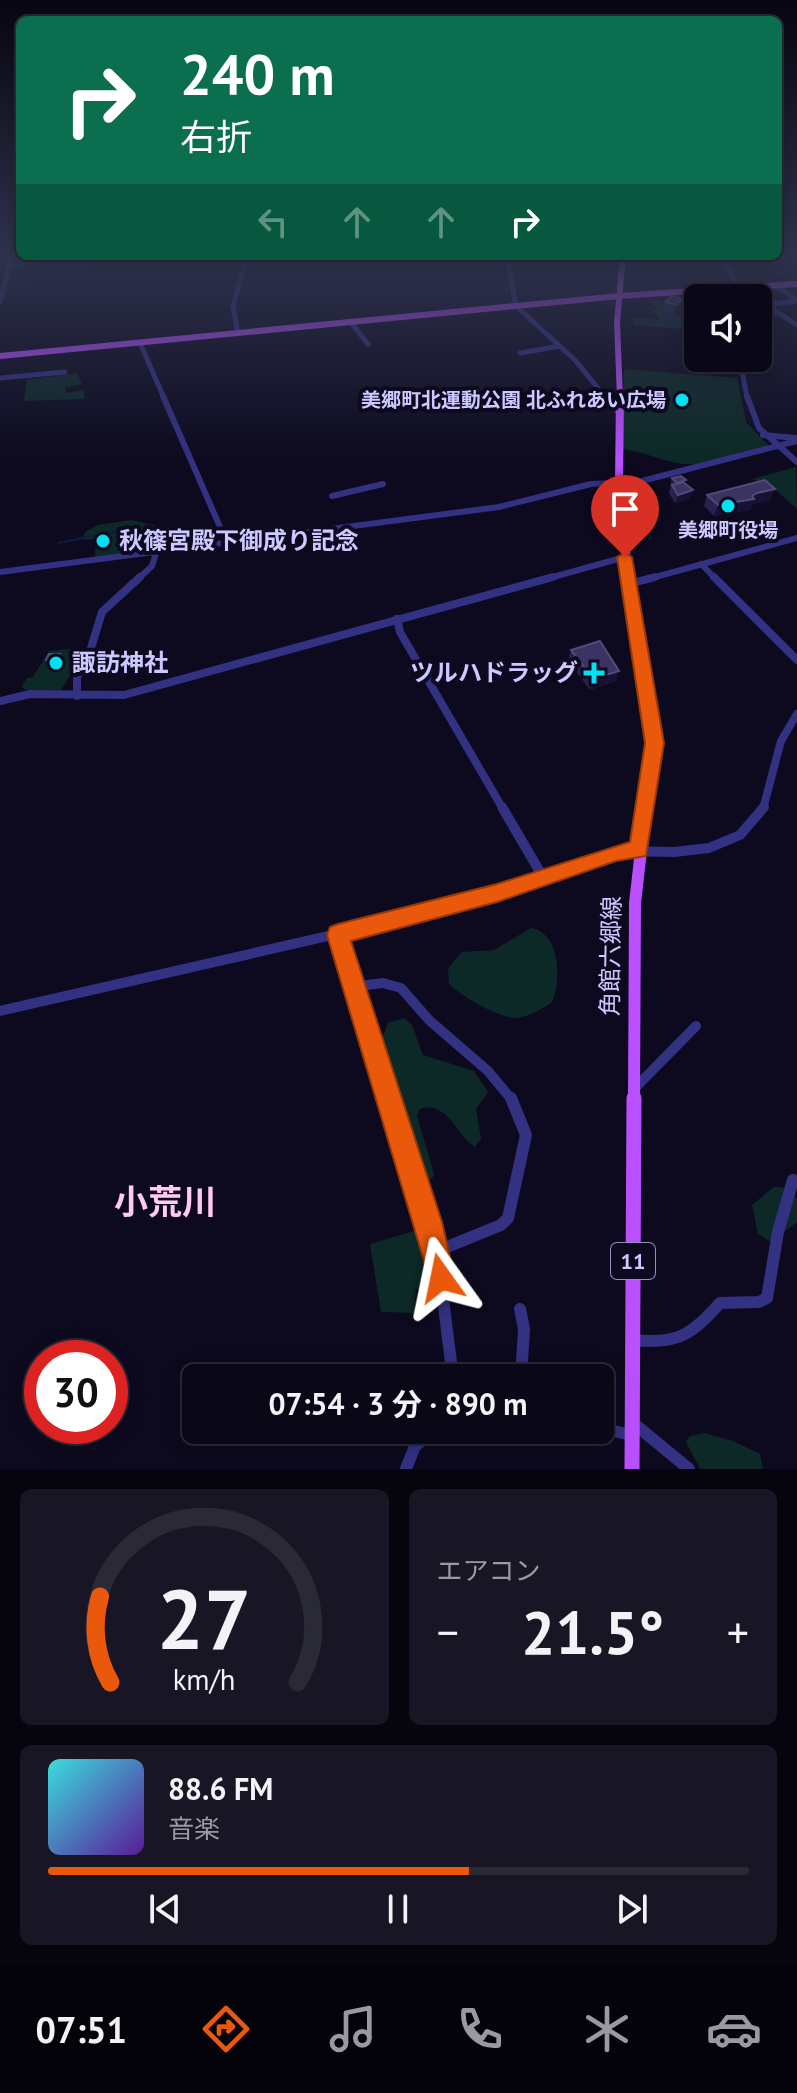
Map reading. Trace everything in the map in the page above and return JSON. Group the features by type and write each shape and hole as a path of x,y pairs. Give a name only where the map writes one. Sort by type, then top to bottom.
{"main road":[{"path":"0,356 355,323"},
{"name":"角館六郷線","path":"619,323 619,484 625,557 653,716 654,743 635,903 632,1469"}],"street":[{"path":"236,323 238,334"},
{"path":"351,323 368,344"},
{"path":"534,323 560,346 619,413"},
{"path":"140,343 227,543"},
{"path":"520,353 560,346"},
{"path":"0,378 65,372"},
{"path":"742,372 750,417 763,435 797,462"},
{"path":"763,435 797,440"},
{"path":"0,572 499,507 591,484 619,484 797,440"},
{"path":"332,496 383,484"},
{"path":"629,584 797,538"},
{"path":"77,696 77,677 88,658 102,612 152,566 156,553"},
{"path":"0,701 23,693 108,698 124,695 625,557"},
{"path":"701,564 797,660"},
{"path":"397,619 400,632 543,877"},
{"path":"0,1011 338,935 497,893 616,852 696,851 715,847 748,829 759,817 767,800 779,741 797,714"},
{"path":"338,935 437,1251 452,1364"},
{"path":"352,987 388,983 401,988 428,1019 505,1087 524,1123 526,1135 508,1218 501,1225 437,1251"},
{"path":"635,1088 696,1026"},
{"path":"633,1340 665,1344 700,1325 720,1303 759,1302 767,1298 778,1232 793,1180"},
{"path":"520,1309 524,1329 522,1364"},
{"path":"614,1428 632,1428 689,1469"},
{"path":"406,1469 407,1458 417,1444"}],"green space":[{"path":"634,323 684,323 684,329 634,325"},
{"name":"美郷町北運動公園 北ふれあい広場","path":"624,369 737,378 746,422 769,446 694,464 675,463 622,449"},
{"path":"77,373 82,384 65,387 66,393 83,390 85,399 24,401 27,380"},
{"path":"796,467 797,509 771,486 752,479"},
{"path":"131,520 163,527 164,534 129,554 95,557 96,539 83,540 85,532 98,525"},
{"path":"75,648 84,653 61,690 25,690 22,686 27,678 33,677 49,651"},
{"path":"531,928 548,939 556,959 557,982 552,1002 548,1005 526,1016 510,1017 481,1006 449,984 448,968 462,952 494,950"},
{"path":"404,1018 412,1025 423,1055 474,1071 488,1092 476,1109 481,1139 475,1147 445,1114 430,1108 420,1109 417,1116 434,1174 432,1179 426,1180 417,1171 378,1048 388,1023"},
{"path":"774,1187 786,1188 797,1199 797,1222 771,1242 758,1234 752,1205"},
{"path":"424,1228 440,1294 416,1289 414,1313 381,1312 370,1244"},
{"path":"704,1433 733,1441 760,1454 763,1469 700,1469 686,1442 690,1436"}],"building":[{"path":"681,476 686,480 677,483 672,478"},
{"path":"765,480 775,489 757,493 752,496 754,499 718,505 707,495"},
{"path":"683,482 693,490 678,495 672,485"},
{"path":"640,499 654,513 641,518 630,501"},
{"path":"600,641 619,671 593,679 571,650"},
{"path":"49,654 60,654 57,661 46,660"}],"waterway":[{"path":"58,543 128,529"}],"place":[{"name":"美郷町北運動公園 北ふれあい広場","path":"682,400"},
{"name":"美郷町役場","path":"728,506"},
{"name":"秋篠宮殿下御成り記念","path":"103,541"},
{"name":"諏訪神社","path":"56,663"},
{"name":"ツルハドラッグ","path":"594,673"}],"district":[{"name":"小荒川","path":"165,1202"}],"route":[{"path":"441,1278 437,1251 338,935 497,893 616,852 639,850 654,743 653,716 625,557"}]}
